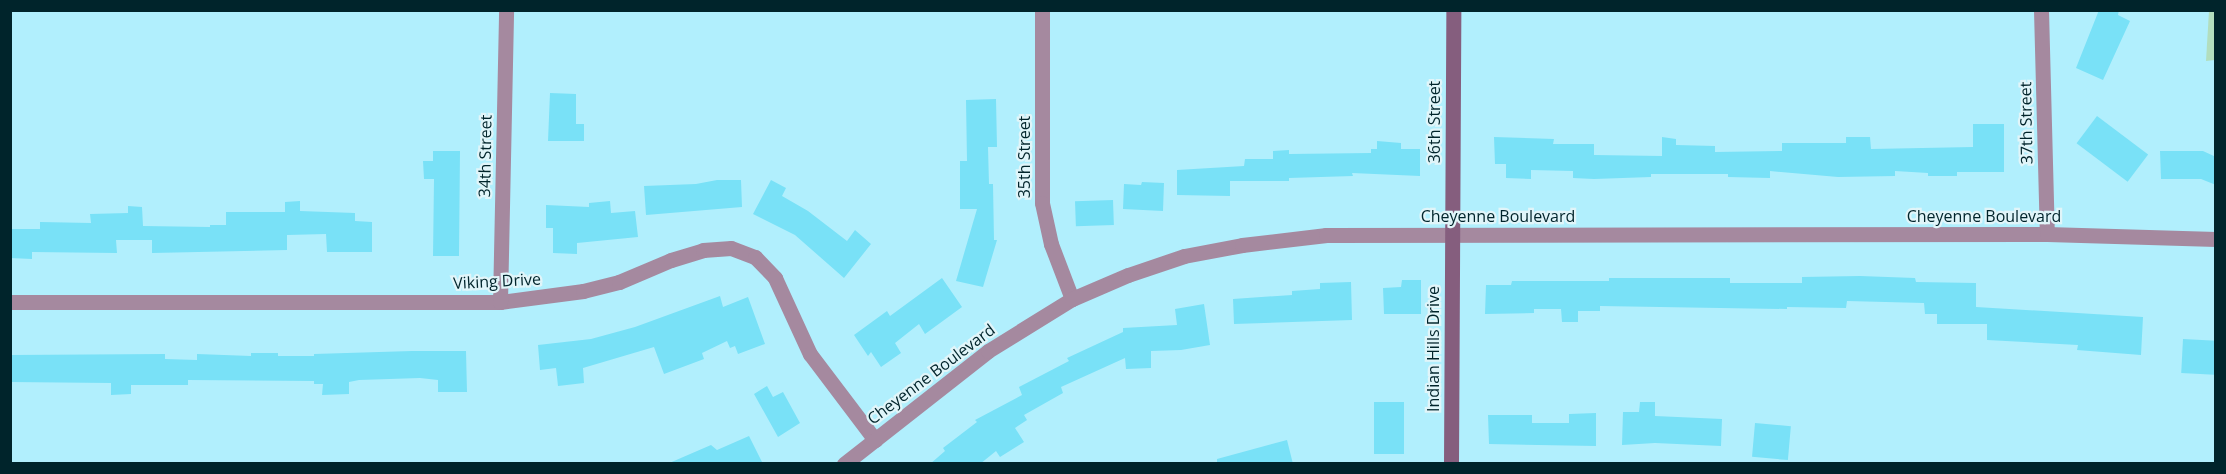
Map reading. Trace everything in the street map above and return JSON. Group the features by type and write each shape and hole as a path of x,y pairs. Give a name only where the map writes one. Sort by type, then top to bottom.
{"main road":[{"name":"36th Street","path":"1452,234 1453,10"},
{"name":"Indian Hills Drive","path":"1451,464 1452,234"}],"street":[{"name":"34th Street","path":"500,302 506,10"},
{"name":"35th Street","path":"1042,10 1042,203 1051,244 1072,299"},
{"name":"37th Street","path":"2041,10 2047,234"},
{"name":"Cheyenne Boulevard","path":"844,464 988,351 1072,299 1128,275 1184,256 1242,245 1326,235 1452,234 2047,234 2216,239"},
{"name":"Viking Drive","path":"10,302 500,302 583,291 619,282 704,250 731,248 755,257 775,278 810,354 875,440"}],"green space":[{"path":"2209,11 2215,11 2215,60 2206,61"}],"building":[{"path":"2099,10 2119,10 2118,15 2130,21 2103,80 2076,68"},
{"path":"550,93 576,94 576,124 584,124 584,141 548,141"},
{"path":"996,99 997,147 988,147 989,184 993,184 994,240 997,240 983,287 956,281 977,209 960,209 960,161 967,161 966,100"},
{"path":"2097,116 2148,155 2128,182 2077,143"},
{"path":"1973,124 2004,124 2004,172 1957,172 1957,176 1928,176 1928,173 1895,171 1895,176 1838,177 1770,171 1770,178 1728,177 1728,174 1651,174 1651,177 1594,179 1573,178 1573,171 1531,170 1531,179 1506,178 1506,164 1495,164 1494,137 1554,139 1553,144 1594,144 1594,155 1662,156 1662,137 1676,139 1676,145 1715,146 1715,152 1782,151 1782,143 1846,143 1846,137 1870,137 1871,149 1973,147"},
{"path":"1377,141 1401,143 1401,149 1420,149 1420,176 1352,173 1353,176 1289,178 1289,181 1230,181 1230,196 1177,195 1177,170 1244,166 1245,159 1273,159 1273,151 1289,150 1289,154 1371,153 1371,149 1377,149"},
{"path":"433,151 460,151 459,256 433,256 434,179 424,179 423,161 433,161"},
{"path":"2160,151 2203,151 2216,157 2216,185 2201,179 2161,179"},
{"path":"717,180 741,180 742,207 646,215 644,186 696,184"},
{"path":"771,180 786,188 782,196 808,211 847,241 855,230 871,244 844,278 795,235 753,214"},
{"path":"1142,182 1164,183 1163,211 1123,209 1124,184 1141,185"},
{"path":"1113,200 1114,225 1076,226 1075,201"},
{"path":"300,201 300,211 355,213 355,221 372,222 372,252 327,252 326,234 287,235 287,250 152,253 152,240 116,240 117,253 32,252 32,259 10,258 10,229 40,229 40,222 91,223 90,214 128,213 128,206 142,207 143,226 210,227 210,225 226,225 226,212 285,212 285,202"},
{"path":"610,201 611,213 635,211 638,237 577,243 577,254 553,253 553,228 546,228 546,205 589,207 589,203"},
{"path":"1802,277 1915,278 1916,282 1976,283 1976,307 2143,317 2141,355 2077,350 2078,345 1987,340 1987,324 1937,324 1937,314 1925,314 1924,303 1847,301 1846,308 1787,307 1787,309 1600,306 1600,311 1578,311 1578,322 1562,322 1561,309 1534,309 1534,313 1485,314 1486,285 1511,285 1512,281 1730,278 1730,283 1802,283"},
{"path":"942,278 962,307 925,334 919,324 895,343 901,353 881,367 871,352 868,356 854,335 887,311 890,316"},
{"path":"1402,280 1421,280 1421,314 1384,314 1383,288 1401,287"},
{"path":"1351,282 1352,320 1234,324 1233,299 1292,295 1292,291 1320,289 1320,283"},
{"path":"720,296 723,307 748,297 765,344 738,354 735,346 730,348 727,341 702,353 704,359 664,374 654,347 583,368 584,383 558,386 556,368 540,370 538,345 591,339 635,327"},
{"path":"1204,304 1210,345 1181,350 1151,351 1151,368 1126,369 1125,358 1061,387 1063,393 1024,415 1027,420 1015,428 1024,442 1000,457 996,451 980,464 930,464 945,451 943,448 977,422 975,420 1022,395 1019,387 1069,361 1067,358 1123,332 1123,328 1177,325 1175,309"},
{"path":"2183,339 2216,341 2214,375 2181,373"},
{"path":"466,351 467,392 438,392 438,380 420,378 359,380 349,382 349,394 322,395 323,384 314,384 314,381 188,380 188,385 131,385 131,394 111,395 111,383 10,382 10,355 165,354 165,359 197,360 197,354 251,356 251,353 278,353 278,356 314,356 314,354"},
{"path":"767,386 773,397 783,392 800,423 778,437 754,394"},
{"path":"1374,402 1404,402 1404,454 1374,454"},
{"path":"1640,402 1655,402 1655,416 1722,419 1721,446 1655,443 1622,445 1623,412 1639,412"},
{"path":"1596,413 1596,446 1489,444 1488,415 1532,415 1532,423 1569,423 1569,414"},
{"path":"1755,423 1791,426 1788,460 1752,457"},
{"path":"749,436 763,464 667,464 711,445 717,450"},
{"path":"1287,440 1293,464 1217,464 1217,459"}]}
